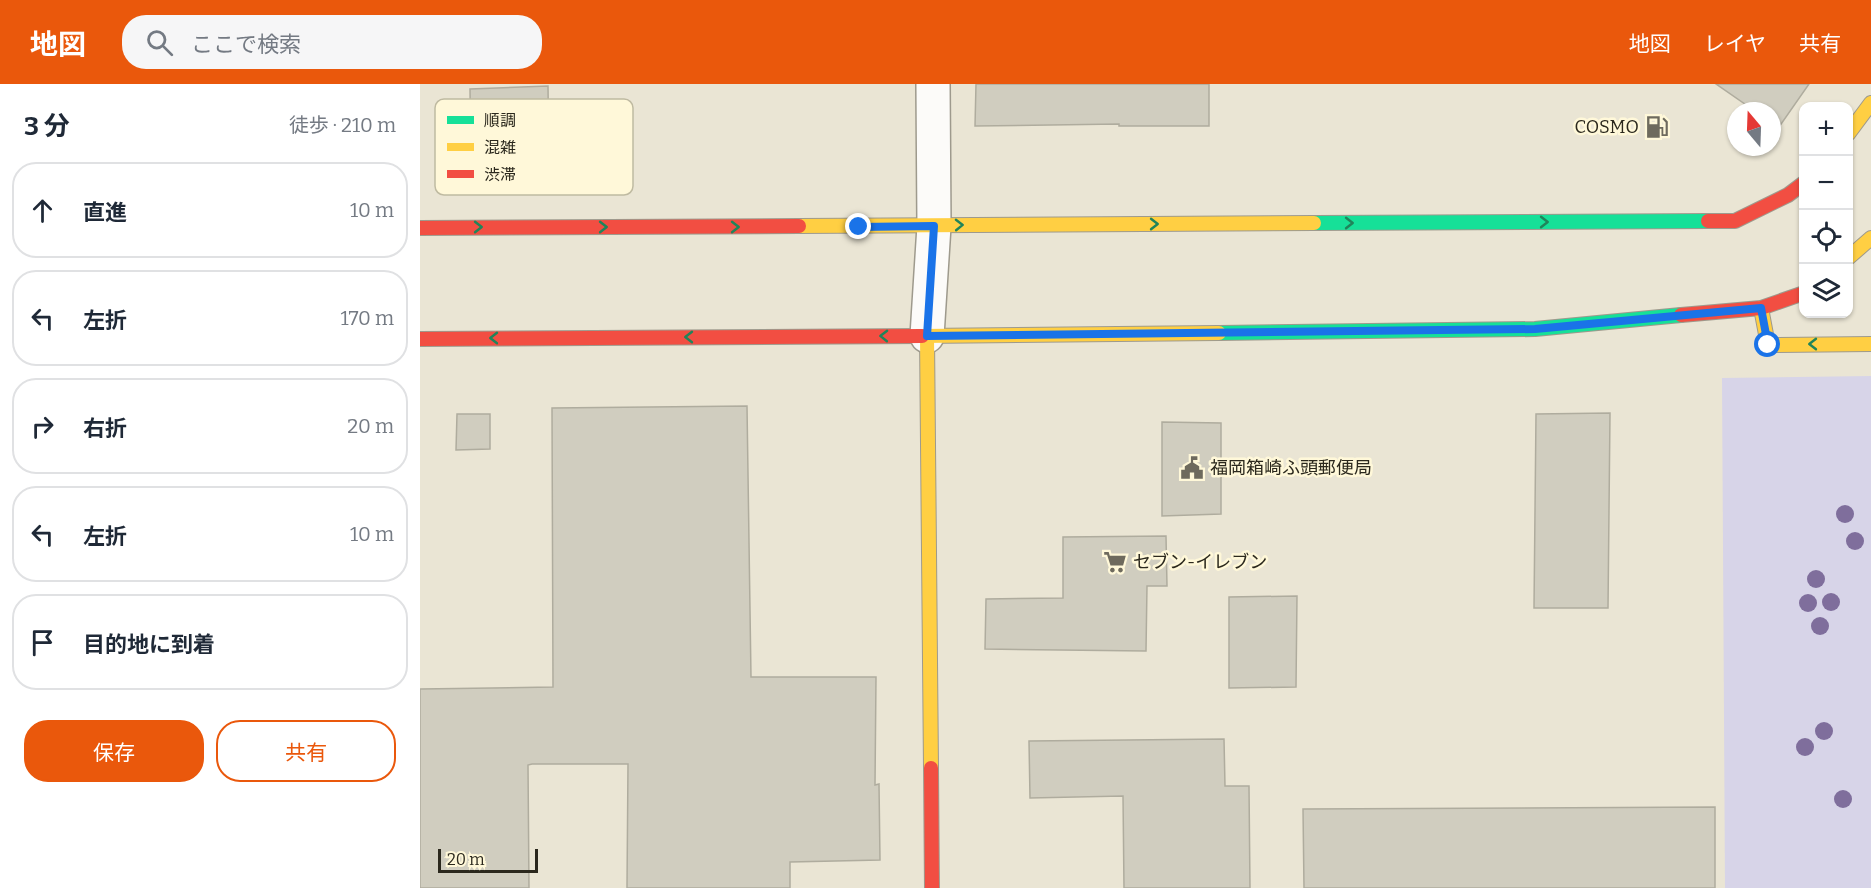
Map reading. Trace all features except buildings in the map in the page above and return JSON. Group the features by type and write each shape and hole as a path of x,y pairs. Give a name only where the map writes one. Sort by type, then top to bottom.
{"street":[{"path":"932,888 927,336 934,226 933,84"},
{"path":"1853,127 1871,103"},
{"path":"420,228 1735,221 1788,195 1799,186"},
{"path":"1853,254 1871,238"},
{"path":"420,339 1535,329 1761,308 1799,294"},
{"path":"1761,308 1768,345 1871,344"}],"shaded area":[{"path":"1871,376 1871,888 1725,888 1722,378"}],"traffic: fast":[{"path":"1314,223 1708,221"},
{"path":"1219,333 1535,329 1681,315"}],"traffic: slow":[{"path":"1853,127 1871,103"},
{"path":"799,226 1314,223"},
{"path":"1853,254 1871,238"},
{"path":"1761,308 1768,345 1871,344"},
{"path":"922,336 1219,333"},
{"path":"927,336 931,768"}],"traffic: jam":[{"path":"1708,221 1735,221 1788,195 1799,187"},
{"path":"420,228 799,226"},
{"path":"1681,315 1761,308 1799,295"},
{"path":"420,339 922,336"},
{"path":"931,768 932,888"}],"place":[{"name":"COSMO","path":"1657,127"},
{"name":"福岡箱崎ふ頭郵便局","path":"1192,468"},
{"name":"セブン-イレブン","path":"1115,562"}],"route":[{"path":"859,227 934,226 927,336 1535,329 1761,308 1768,345"}]}
